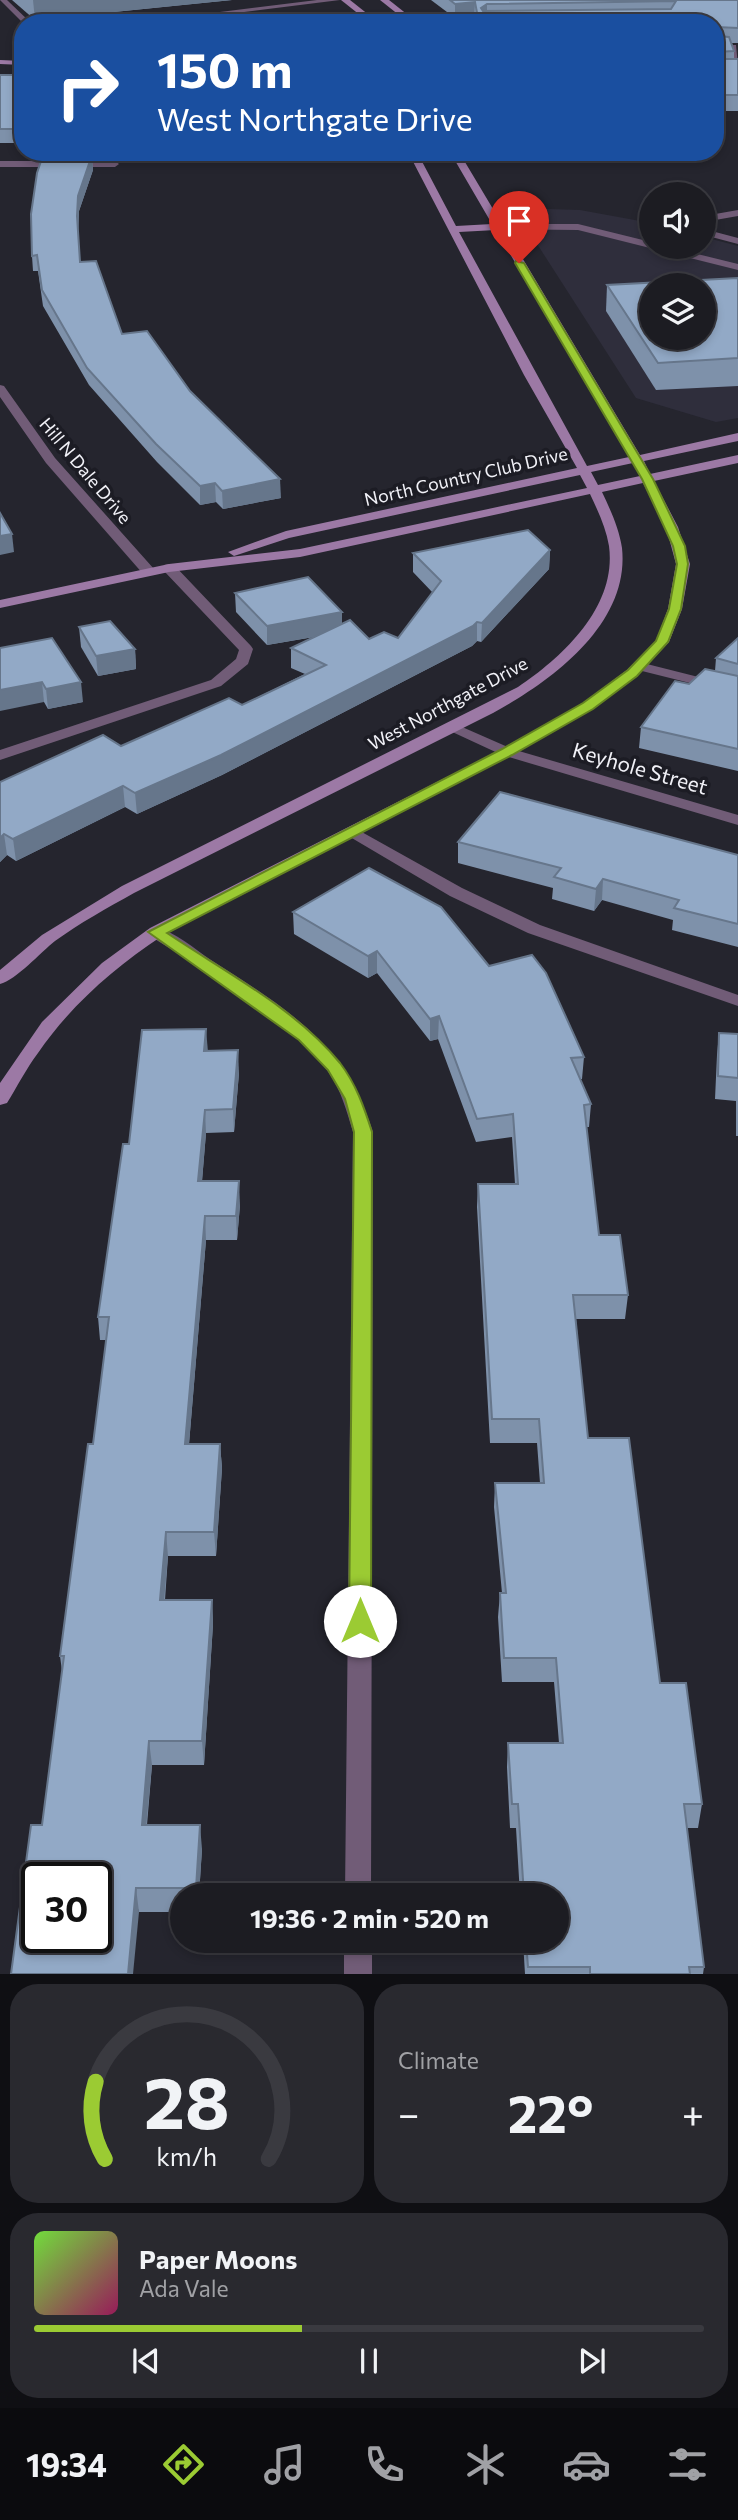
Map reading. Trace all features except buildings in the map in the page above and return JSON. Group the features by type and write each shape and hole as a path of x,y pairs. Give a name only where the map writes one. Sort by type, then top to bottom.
{"main road":[{"path":"345,0 363,14"},
{"path":"384,0 402,14"},
{"path":"727,71 738,71"},
{"name":"West Northgate Drive","path":"0,979 24,956 108,899 453,727 555,667 585,636 603,609 616,562 615,545 593,491 486,296 417,161"},
{"path":"0,1099 23,1057 61,1010 96,974 156,932 507,752 588,706 639,666 662,642 675,609 682,564 672,527 636,458 459,161"},
{"path":"454,229 498,227"},
{"name":"North Country Club Drive","path":"204,562 286,535 738,437"},
{"name":"North Country Club Drive","path":"0,604 204,562 300,553 738,459"}],"street":[{"path":"3,0 18,14"},
{"path":"284,0 293,5"},
{"path":"214,14 336,0"},
{"path":"724,47 733,47 734,61"},
{"path":"0,164 115,164"},
{"path":"716,217 738,212"},
{"path":"498,227 578,227 639,242"},
{"path":"716,235 738,241"},
{"path":"706,259 738,267"},
{"name":"Hill N Dale Drive","path":"0,388 17,417 93,510 149,572"},
{"path":"0,755 216,683 243,662 246,649 169,568"},
{"path":"639,666 738,691"},
{"name":"Keyhole Street","path":"453,727 507,752 738,820"},
{"path":"351,831 456,891 534,929 738,1001"},
{"path":"156,932 305,1036 341,1078 353,1099 363,1132 358,1883"},
{"path":"358,1953 358,1974"}],"shaded area":[{"path":"514,208 580,210 639,221 639,259 716,259 716,240 738,246 738,418 716,422 636,398"}],"route":[{"path":"360,1621 363,1132 353,1099 334,1067 305,1036 156,932 507,752 588,706 632,673 662,642 675,609 682,564 672,527 648,479 519,263"}]}
